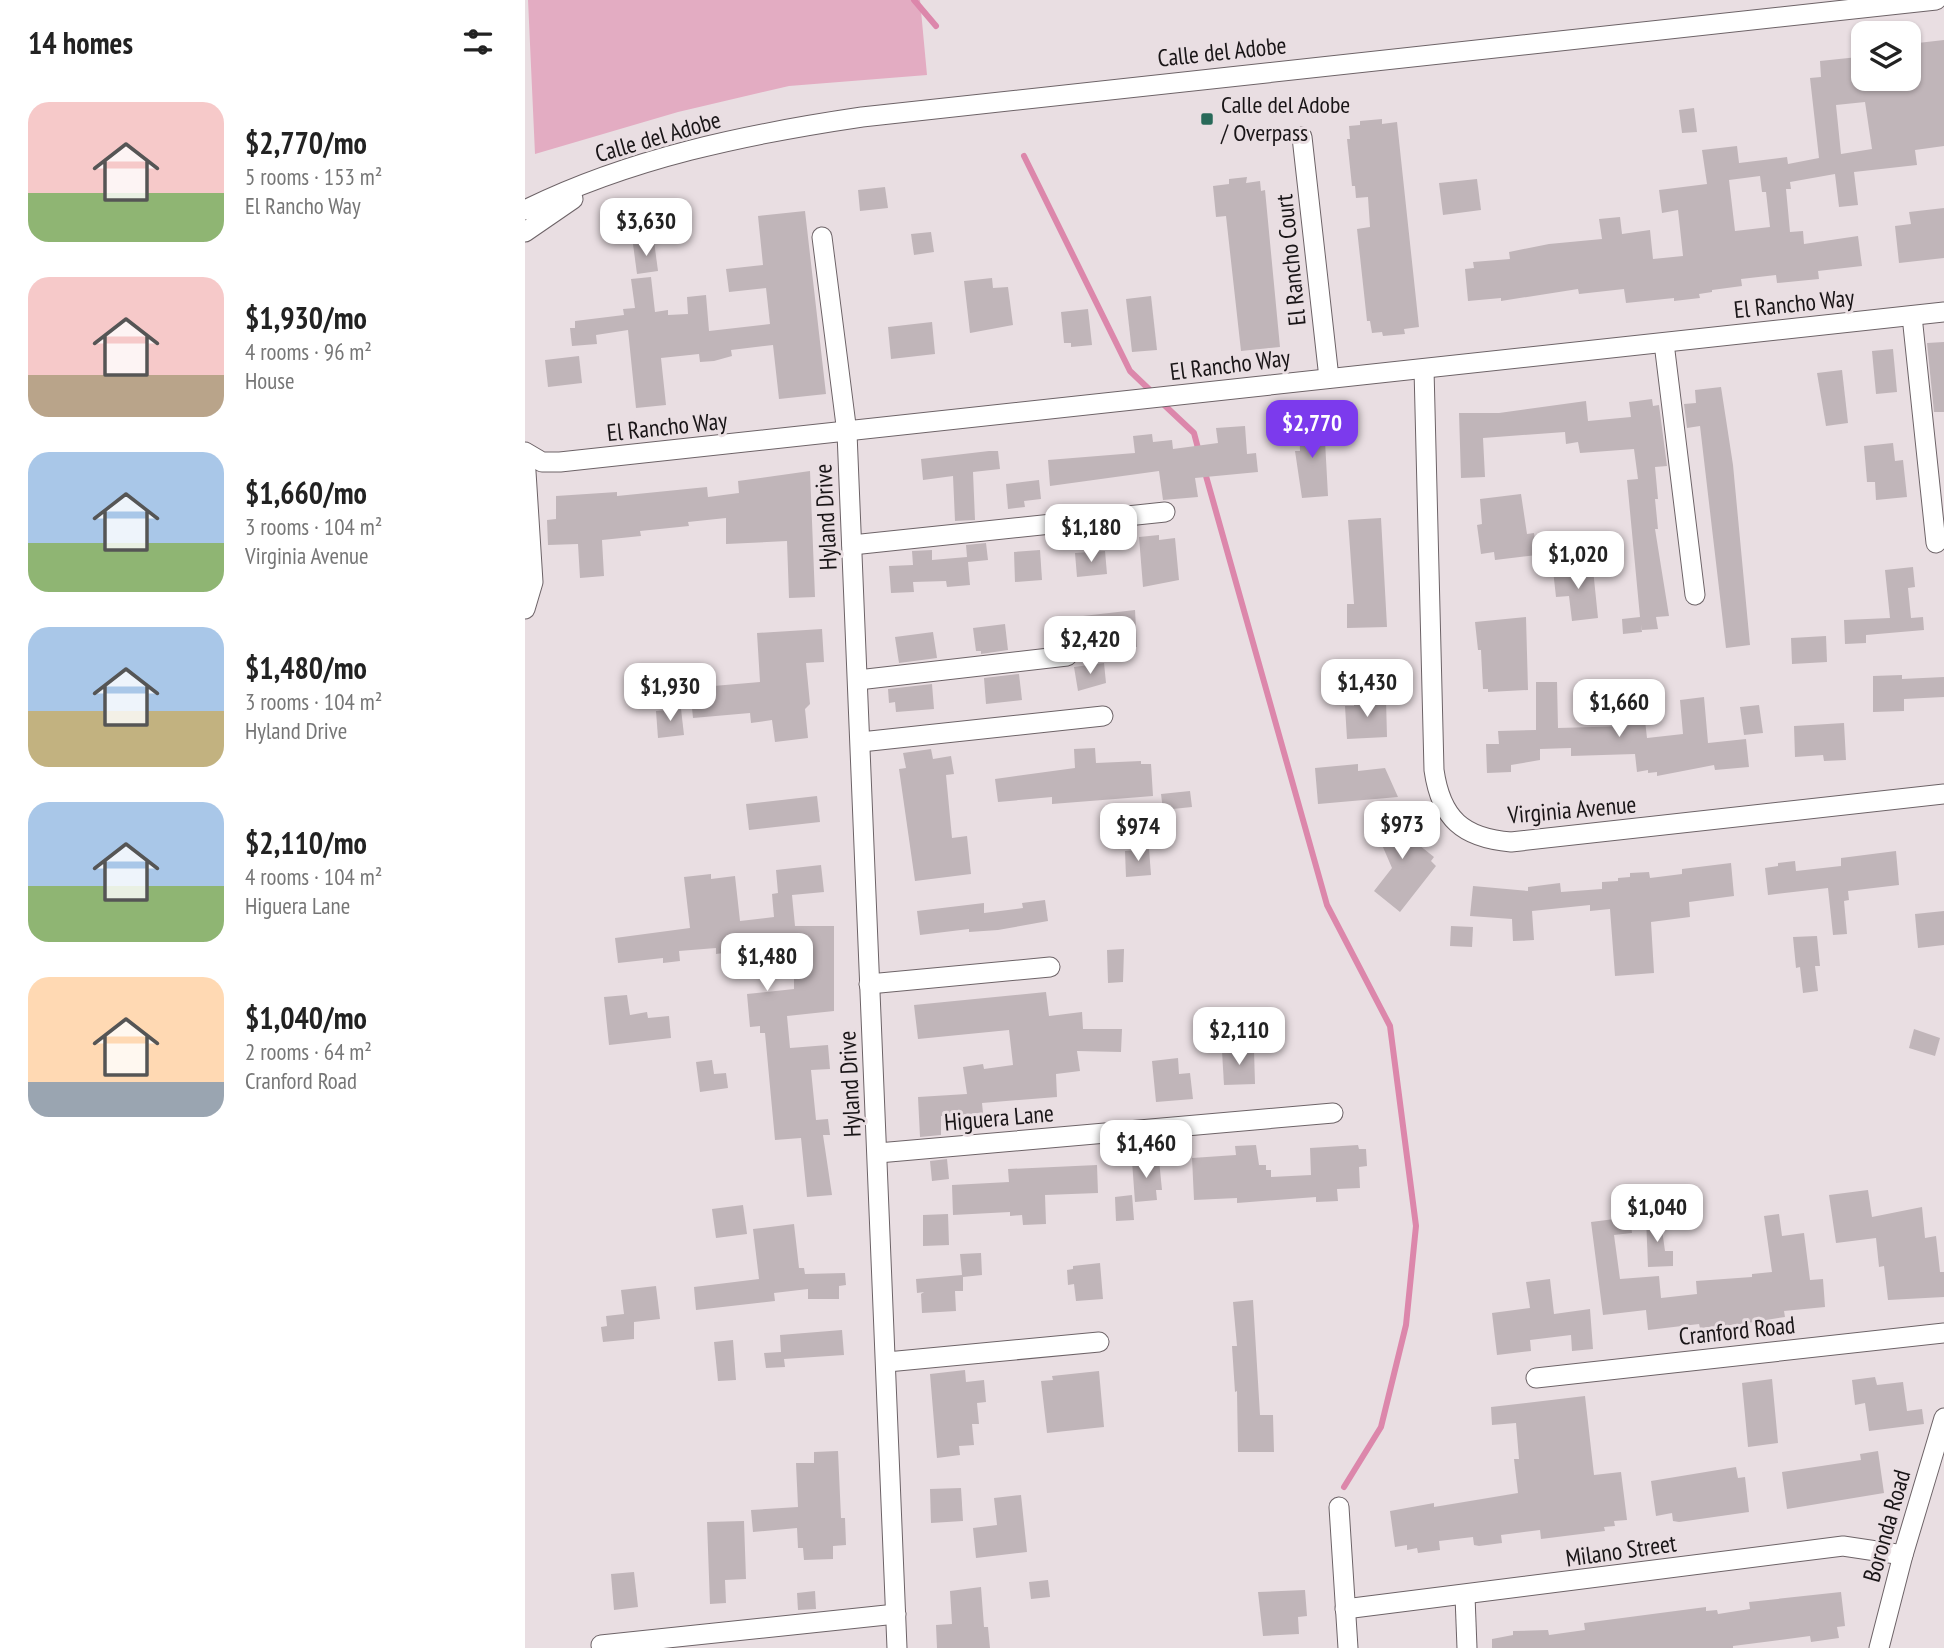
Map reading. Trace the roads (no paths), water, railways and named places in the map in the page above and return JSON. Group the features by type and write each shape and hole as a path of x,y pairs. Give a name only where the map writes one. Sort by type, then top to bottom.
{"street":[{"name":"Calle del Adobe","path":"525,209 625,170 728,141 862,117 1819,6 1936,0"},
{"name":"El Rancho Court","path":"1302,136 1329,378"},
{"path":"525,232 569,201 625,170"},
{"name":"Hyland Drive","path":"822,237 847,433 897,1648"},
{"name":"El Rancho Way","path":"525,454 550,463 847,433 1944,312"},
{"path":"1912,316 1936,543"},
{"path":"1664,343 1695,594"},
{"name":"Virginia Avenue","path":"1424,369 1434,770 1443,805 1466,831 1483,840 1523,841 1944,793"},
{"path":"525,454 533,582 525,610"},
{"path":"852,545 1165,512"},
{"path":"858,680 1067,656"},
{"path":"861,742 1103,716"},
{"path":"869,984 1050,967"},
{"name":"Higuera Lane","path":"878,1153 1333,1113"},
{"name":"Cranford Road","path":"1536,1378 1944,1333"},
{"path":"887,1362 1099,1342"},
{"name":"Boronda Road","path":"1879,1648 1903,1555 1944,1418"},
{"path":"1339,1507 1348,1648"},
{"name":"Milano Street","path":"1345,1609 1465,1596 1843,1546 1903,1555"},
{"path":"1465,1596 1467,1648"},
{"path":"601,1645 896,1614"}],"waterway":[{"path":"914,0 936,26"},
{"path":"1024,156 1130,371 1153,393"},
{"path":"1160,401 1194,433 1199,452"},
{"path":"1204,469 1327,905 1390,1026 1416,1226 1406,1325 1381,1427 1344,1487"}],"place":[{"name":"Calle del Adobe / Overpass","path":"1207,119"}]}
